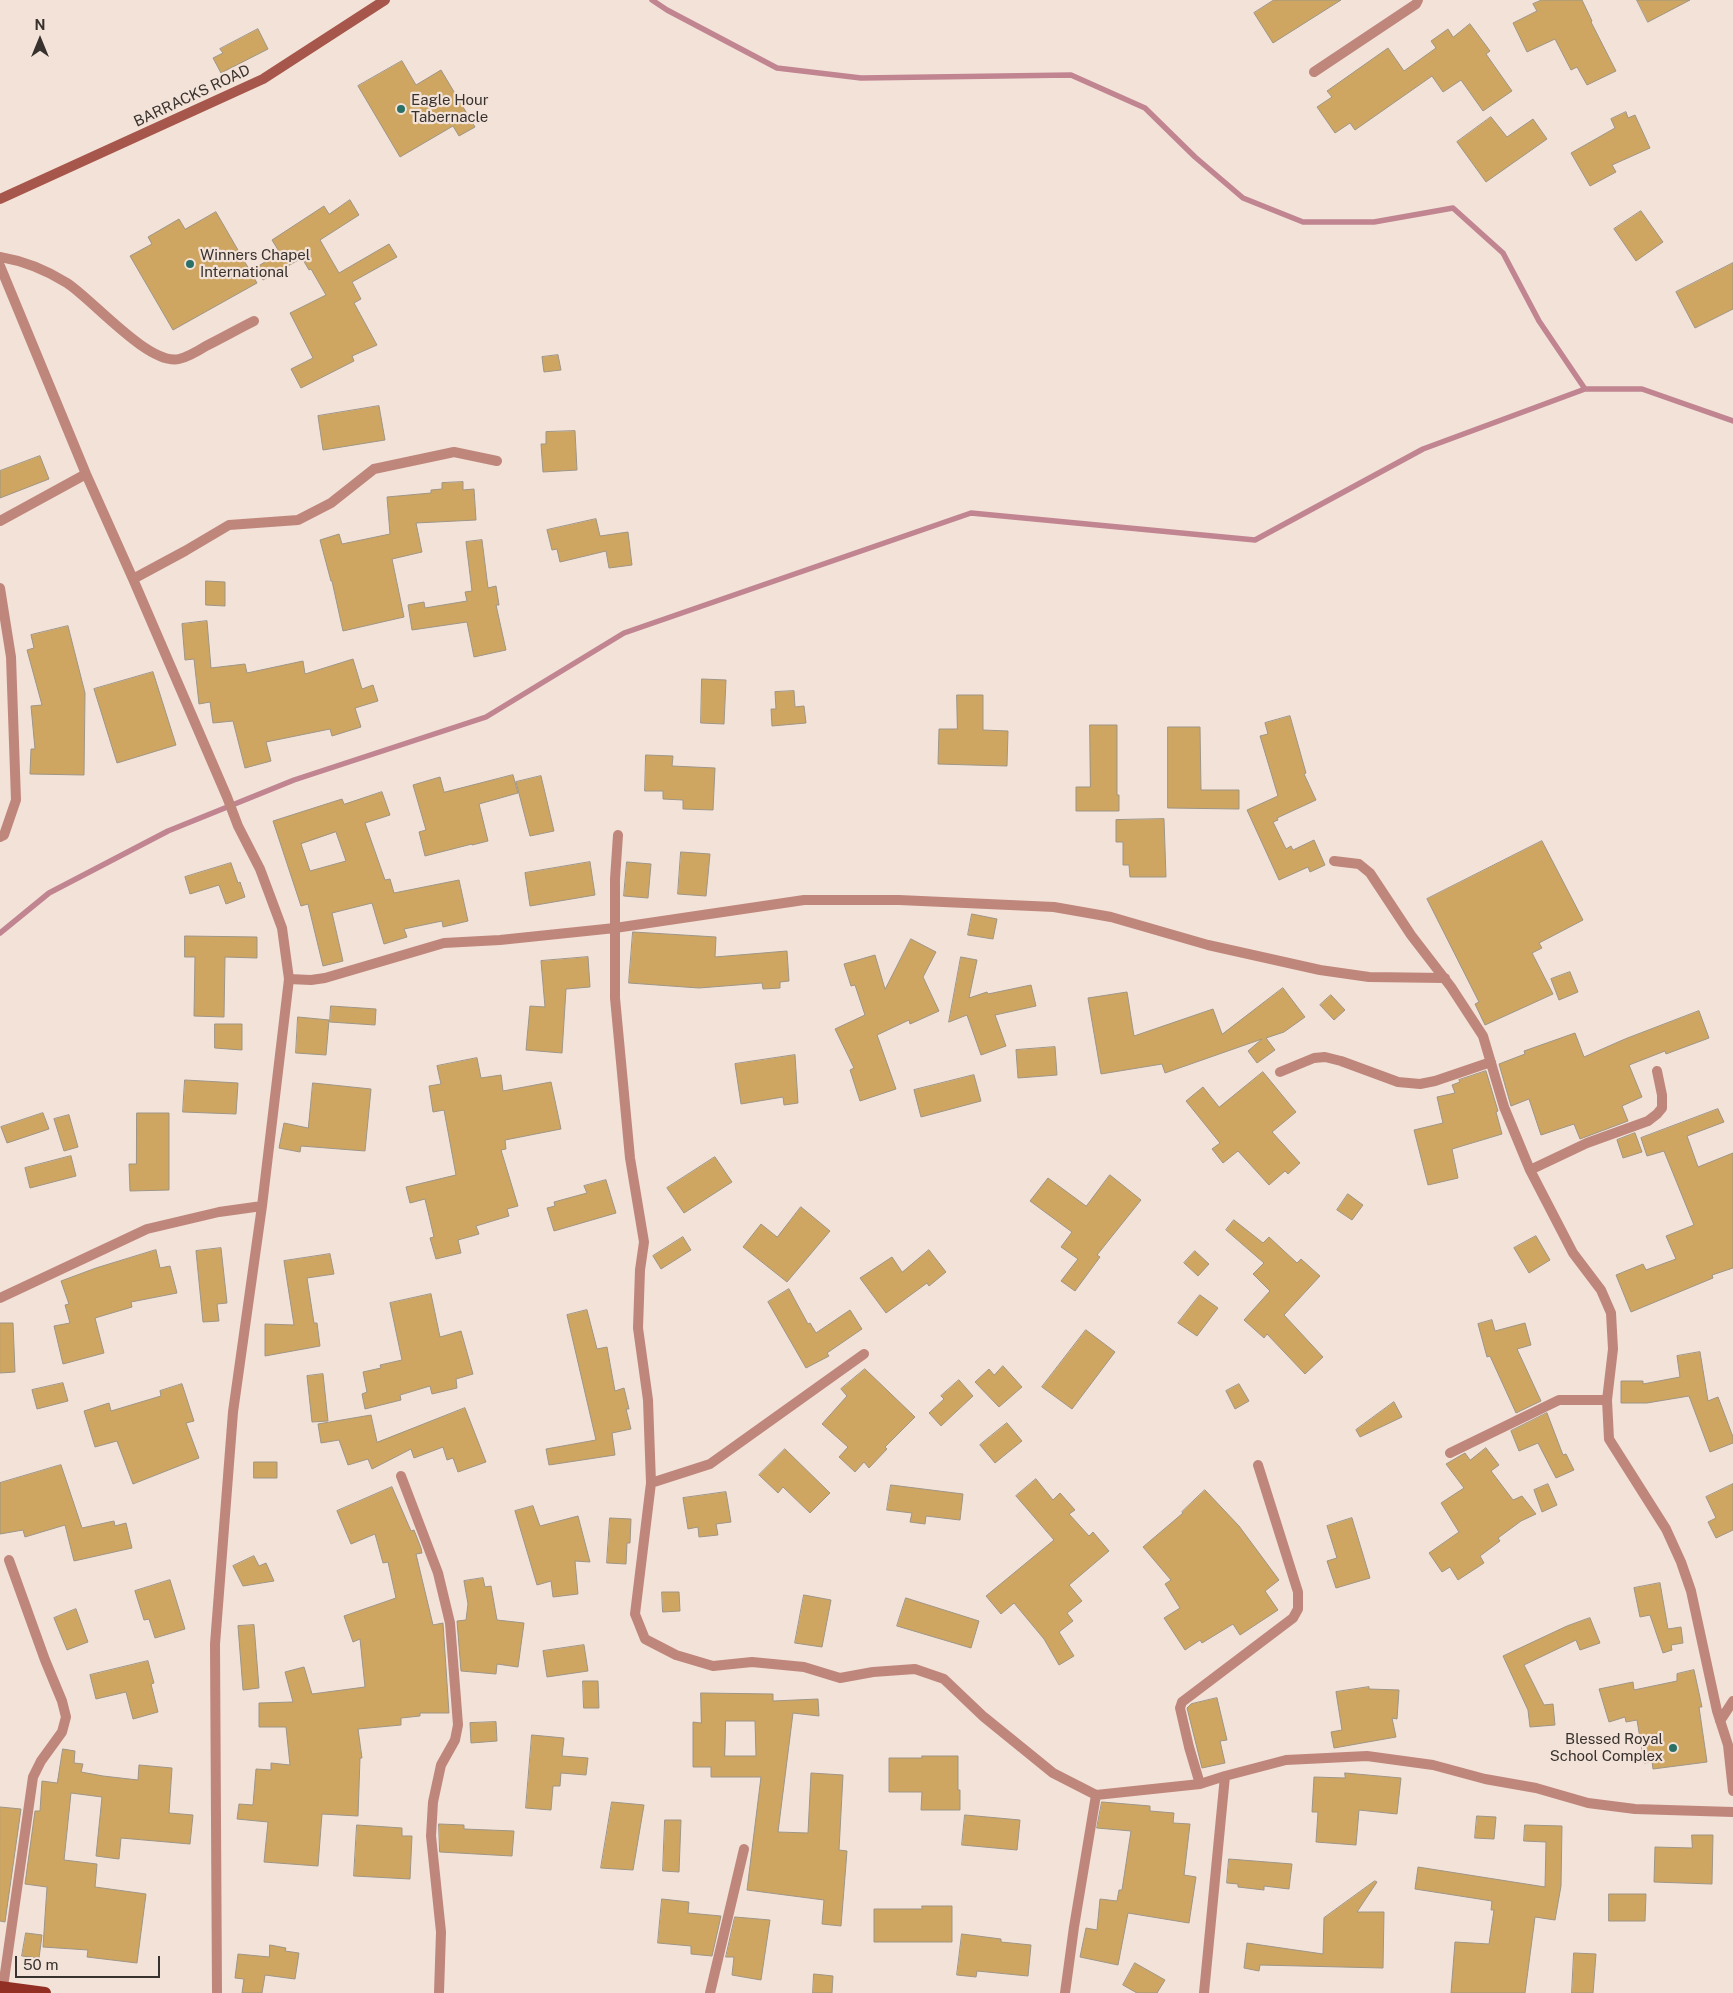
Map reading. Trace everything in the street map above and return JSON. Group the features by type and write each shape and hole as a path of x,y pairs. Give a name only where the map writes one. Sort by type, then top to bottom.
{"main road":[{"path":"2,1987 45,1993"}],"street":[{"name":"BARRACKS ROAD","path":"0,199 263,79 385,0"},
{"path":"1314,72 1416,4 1418,0"},
{"path":"0,257 20,260 68,284 103,316 139,344 168,360 178,359 194,353 254,321"},
{"path":"0,266 86,474 133,579 238,826 260,870 282,928 289,980 262,1206 233,1412 215,1644 217,1993"},
{"path":"133,579 186,551 229,525 298,520 331,503 374,469 454,452 498,461"},
{"path":"0,521 86,474"},
{"path":"0,588 11,657 16,800 4,834 0,837"},
{"path":"618,836 614,928 616,998 630,1158 644,1242 640,1270 638,1328 648,1400 651,1483 635,1614 645,1639 676,1655 713,1666 752,1662 795,1666 840,1678 873,1672 915,1669 944,1680 984,1717 1054,1773 1096,1795 1200,1784 1286,1760 1367,1756 1434,1765 1485,1779 1536,1788 1588,1803 1636,1809 1733,1812"},
{"path":"1334,861 1359,864 1370,873 1411,935 1445,978 1483,1036 1504,1107 1530,1170 1573,1253 1602,1290 1611,1313 1613,1349 1607,1400 1609,1439 1666,1529 1681,1562 1691,1591 1720,1722 1728,1745 1733,1791"},
{"path":"289,980 325,978 444,943 500,940 614,928 804,900 899,900 1054,907 1111,917 1208,945 1320,970 1369,977 1445,978"},
{"path":"1280,1072 1314,1058 1325,1057 1398,1082 1420,1084 1435,1081 1491,1062"},
{"path":"1530,1170 1587,1143 1648,1121 1657,1114 1662,1108 1662,1095 1657,1070"},
{"path":"0,1298 147,1229 220,1212 262,1206"},
{"path":"651,1483 710,1464 864,1354"},
{"path":"1450,1453 1559,1400 1607,1400"},
{"path":"1200,1784 1180,1708 1182,1702 1293,1618 1298,1609 1298,1592 1258,1465"},
{"path":"401,1476 438,1573 450,1623 458,1725 456,1740 441,1765 433,1802 431,1836 441,1932 439,1993"},
{"path":"2,1987 34,1777 41,1761 62,1732 66,1717 62,1701 9,1560"},
{"path":"1720,1722 1733,1701"},
{"path":"1204,1993 1225,1776"},
{"path":"1065,1993 1096,1795"},
{"path":"710,1993 744,1849"}],"building":[{"path":"1274,0 1341,0 1273,43 1254,13"},
{"path":"1542,0 1582,0 1616,71 1587,85 1577,67 1571,70 1555,39 1527,52 1513,23 1537,11 1533,4"},
{"path":"1637,0 1690,0 1648,22"},
{"path":"1470,24 1490,51 1486,54 1512,91 1483,111 1461,80 1443,92 1432,76 1355,130 1350,123 1335,133 1317,107 1332,97 1327,91 1388,48 1404,71 1436,48 1431,41 1448,29 1453,37"},
{"path":"258,29 268,49 221,73 213,58 223,53 220,49"},
{"name":"Eagle Hour Tabernacle","path":"402,61 416,85 441,70 475,127 459,136 453,126 400,157 358,86"},
{"path":"1626,112 1628,118 1635,115 1650,148 1612,165 1616,172 1590,186 1571,153 1615,128 1611,119"},
{"path":"1491,117 1507,137 1533,119 1547,139 1486,182 1457,142"},
{"path":"350,200 359,215 320,240 339,273 389,244 397,257 352,282 361,299 354,303 377,345 352,356 354,361 301,388 291,369 313,358 290,313 326,295 311,269 309,270 302,258 263,280 255,268 280,253 272,240 324,206 329,214"},
{"path":"1641,211 1663,242 1636,261 1614,229"},
{"name":"Winners Chapel International","path":"216,212 257,283 173,330 130,256 152,244 148,237 179,219 185,229"},
{"path":"1733,263 1733,309 1695,328 1676,292"},
{"path":"558,355 561,370 544,372 542,357"},
{"path":"379,406 385,440 323,450 318,416"},
{"path":"575,431 577,470 543,472 541,444 546,444 546,432"},
{"path":"40,456 49,479 0,498 0,471"},
{"path":"463,482 463,490 474,489 476,520 416,523 422,552 392,559 404,617 343,631 332,581 320,540 339,534 342,544 390,534 387,497 431,493 431,490 442,489 442,483"},
{"path":"596,519 600,536 628,532 632,565 609,568 606,551 560,562 557,549 552,550 547,530"},
{"path":"482,540 488,588 496,586 499,605 496,605 506,650 474,657 467,622 412,630 408,605 424,602 425,608 467,601 465,592 472,591 466,542"},
{"path":"206,581 225,582 225,606 206,605"},
{"path":"207,621 211,668 245,664 247,673 303,661 305,674 353,659 362,689 373,685 378,701 355,708 361,727 332,736 330,729 266,742 271,761 245,768 233,721 213,723 210,702 199,704 194,659 185,660 182,624"},
{"path":"68,626 85,693 84,775 30,774 31,749 35,749 31,706 42,705 27,650 34,648 31,635"},
{"path":"153,672 176,745 117,763 94,689"},
{"path":"702,679 726,680 724,724 701,723"},
{"path":"794,691 795,707 804,706 806,723 772,726 771,709 776,709 775,692"},
{"path":"957,695 983,695 983,730 1008,731 1007,766 938,764 939,729 957,729"},
{"path":"1290,716 1306,773 1304,774 1316,800 1277,818 1278,820 1273,822 1286,849 1291,846 1293,850 1314,840 1325,865 1310,872 1308,867 1279,880 1247,810 1278,796 1260,736 1268,734 1265,723"},
{"path":"1090,725 1117,725 1117,795 1119,795 1119,811 1076,811 1076,787 1090,787"},
{"path":"1168,727 1200,727 1201,790 1239,790 1239,809 1168,808"},
{"path":"646,755 673,756 672,766 715,768 713,810 683,809 683,800 663,799 663,791 645,791"},
{"path":"513,775 518,793 479,804 488,841 425,856 419,832 426,830 413,785 440,777 444,792"},
{"path":"541,776 554,831 530,836 516,782"},
{"path":"382,792 390,815 365,823 385,880 390,879 394,893 459,880 468,921 443,927 442,921 404,929 407,937 384,944 372,903 332,913 343,961 323,966 308,904 301,906 273,821 342,799 344,804","holes":["336,832 346,861 310,871 301,844"]},
{"path":"1164,819 1166,877 1130,877 1129,865 1123,865 1123,842 1116,842 1116,820"},
{"path":"1542,841 1583,920 1539,943 1542,948 1532,953 1553,994 1485,1025 1475,1004 1479,1002 1427,899"},
{"path":"681,852 710,854 706,896 678,894"},
{"path":"590,862 595,895 530,906 525,873"},
{"path":"627,862 651,864 648,898 624,896"},
{"path":"231,863 245,897 226,904 219,885 190,894 185,877"},
{"path":"972,914 997,919 993,939 968,935"},
{"path":"633,932 716,937 715,957 787,951 789,981 780,982 780,988 763,989 762,983 699,988 629,983"},
{"path":"185,936 257,937 257,958 225,957 224,1017 194,1016 195,957 185,957"},
{"path":"911,939 936,952 923,977 939,1011 910,1024 909,1020 877,1035 896,1089 860,1101 850,1070 854,1068 835,1029 865,1015 855,985 851,986 844,964 875,955 885,989"},
{"path":"588,957 590,987 566,989 562,1053 526,1050 530,1006 545,1007 541,961"},
{"path":"961,957 977,960 969,998 987,992 988,994 1031,985 1036,1006 995,1015 1006,1046 981,1055 967,1015 949,1022"},
{"path":"1570,972 1578,992 1559,1000 1551,979"},
{"path":"1283,988 1305,1017 1284,1032 1266,1038 1275,1050 1257,1063 1248,1051 1262,1039 1165,1073 1162,1064 1101,1074 1088,998 1127,992 1134,1036 1213,1009 1222,1034"},
{"path":"1331,995 1345,1010 1334,1020 1320,1005"},
{"path":"331,1006 376,1009 375,1025 330,1022"},
{"path":"1699,1011 1709,1038 1666,1054 1665,1051 1629,1065 1642,1097 1622,1106 1628,1121 1580,1139 1574,1124 1541,1135 1529,1099 1511,1106 1499,1064 1525,1054 1524,1051 1575,1033 1584,1057"},
{"path":"298,1017 329,1020 326,1055 296,1053"},
{"path":"215,1024 242,1024 242,1050 215,1048"},
{"path":"1055,1047 1057,1075 1018,1078 1016,1050"},
{"path":"795,1055 798,1103 784,1105 783,1097 741,1104 735,1064"},
{"path":"477,1058 481,1078 501,1075 503,1091 551,1082 561,1129 505,1140 506,1149 501,1150 518,1206 507,1209 509,1216 476,1226 479,1234 458,1240 461,1253 436,1259 430,1238 434,1237 425,1199 410,1203 406,1187 456,1175 444,1110 433,1112 429,1086 441,1084 437,1066"},
{"path":"1486,1071 1498,1111 1496,1112 1502,1134 1452,1149 1458,1178 1428,1185 1414,1130 1443,1123 1437,1097 1455,1093 1452,1085 1460,1082 1459,1080"},
{"path":"1263,1072 1296,1112 1272,1132 1300,1163 1288,1174 1285,1171 1269,1185 1238,1151 1223,1163 1212,1149 1220,1143 1186,1101 1203,1087 1219,1107"},
{"path":"974,1075 981,1101 921,1117 914,1090"},
{"path":"185,1080 238,1083 236,1114 183,1112"},
{"path":"313,1083 371,1089 365,1151 301,1146 300,1152 279,1148 284,1123 308,1128"},
{"path":"1718,1109 1724,1122 1687,1136 1698,1167 1733,1153 1733,1268 1712,1275 1713,1278 1631,1312 1616,1275 1643,1264 1646,1270 1676,1259 1666,1236 1694,1225 1664,1151 1647,1156 1641,1138"},
{"path":"43,1113 49,1129 7,1143 1,1127"},
{"path":"137,1113 169,1113 169,1190 130,1191 129,1164 136,1164"},
{"path":"69,1115 78,1147 64,1151 54,1119"},
{"path":"1635,1133 1642,1152 1623,1158 1617,1140"},
{"path":"71,1156 76,1176 30,1188 25,1168"},
{"path":"715,1157 732,1182 684,1213 667,1188"},
{"path":"1110,1175 1141,1200 1097,1255 1100,1257 1075,1291 1061,1281 1078,1259 1061,1247 1072,1232 1030,1201 1048,1178 1086,1206"},
{"path":"606,1180 616,1213 554,1231 547,1208 555,1206 554,1202 587,1193 584,1186"},
{"path":"1348,1194 1363,1205 1352,1220 1337,1210"},
{"path":"801,1207 830,1231 787,1282 743,1247 761,1224 777,1237"},
{"path":"1234,1220 1263,1243 1269,1237 1297,1263 1301,1259 1320,1276 1284,1315 1323,1357 1305,1374 1267,1334 1264,1338 1244,1320 1270,1291 1253,1274 1264,1263 1226,1230"},
{"path":"1536,1236 1550,1260 1529,1273 1514,1248"},
{"path":"683,1237 691,1250 661,1269 653,1256"},
{"path":"221,1248 227,1303 217,1304 219,1321 203,1322 196,1251"},
{"path":"156,1250 160,1268 170,1266 177,1293 131,1302 132,1307 95,1318 104,1353 63,1364 54,1326 70,1323 65,1305 69,1304 61,1281 96,1268"},
{"path":"929,1250 946,1272 929,1286 927,1283 886,1313 860,1278 892,1257 902,1272"},
{"path":"1195,1251 1209,1264 1198,1276 1184,1263"},
{"path":"330,1254 334,1274 307,1278 314,1323 317,1323 320,1346 265,1356 265,1324 294,1325 284,1261"},
{"path":"789,1289 808,1324 810,1323 816,1333 850,1310 862,1329 827,1353 829,1356 806,1368 768,1302"},
{"path":"431,1294 440,1337 461,1331 473,1374 456,1379 457,1388 432,1394 430,1386 400,1395 401,1400 365,1409 362,1394 367,1392 363,1372 381,1368 380,1365 402,1360 390,1303"},
{"path":"1200,1295 1218,1308 1197,1336 1178,1323"},
{"path":"587,1310 597,1349 607,1347 615,1391 624,1388 629,1409 626,1409 631,1429 612,1433 615,1455 549,1465 546,1449 596,1440 567,1315"},
{"path":"1492,1320 1495,1331 1525,1323 1531,1345 1517,1349 1541,1401 1516,1413 1490,1356 1487,1357 1478,1324"},
{"path":"0,1323 13,1323 15,1372 0,1373"},
{"path":"1086,1330 1115,1352 1072,1409 1042,1387"},
{"path":"1700,1352 1708,1401 1718,1397 1733,1437 1733,1443 1710,1452 1689,1396 1647,1403 1621,1403 1621,1381 1643,1381 1643,1384 1680,1377 1677,1356"},
{"path":"1003,1366 1022,1387 999,1407 975,1382 989,1369 994,1375"},
{"path":"865,1369 915,1417 885,1447 887,1449 869,1468 864,1462 855,1472 839,1457 848,1447 822,1424 847,1396 841,1389"},
{"path":"323,1374 328,1421 312,1422 307,1376"},
{"path":"959,1380 973,1396 941,1426 929,1413 944,1399 941,1396"},
{"path":"63,1383 68,1401 37,1409 32,1390"},
{"path":"182,1384 194,1421 186,1423 199,1458 133,1484 117,1441 95,1447 84,1411 109,1403 111,1411 161,1396 160,1391"},
{"path":"1239,1384 1249,1401 1235,1409 1226,1391"},
{"path":"1394,1402 1402,1417 1360,1437 1356,1430"},
{"path":"465,1408 486,1462 458,1472 453,1458 447,1460 443,1447 414,1458 411,1449 372,1469 368,1459 348,1465 339,1440 321,1443 318,1424 371,1415 377,1442"},
{"path":"1547,1413 1563,1455 1566,1454 1574,1470 1556,1478 1538,1443 1519,1451 1511,1431"},
{"path":"1007,1423 1022,1441 995,1463 980,1445"},
{"path":"1486,1448 1499,1465 1491,1471 1513,1500 1522,1496 1536,1514 1521,1521 1498,1538 1500,1541 1480,1556 1484,1563 1458,1580 1450,1567 1442,1572 1429,1553 1459,1532 1441,1503 1464,1488 1446,1464 1465,1453 1470,1460"},
{"path":"785,1449 830,1493 810,1513 783,1487 778,1493 759,1475"},
{"path":"254,1462 277,1462 277,1478 254,1478"},
{"path":"61,1465 82,1528 114,1521 115,1526 126,1523 132,1548 74,1561 65,1525 25,1537 23,1530 0,1534 0,1483"},
{"path":"1036,1479 1053,1500 1060,1493 1075,1510 1069,1514 1089,1536 1093,1532 1109,1551 1069,1585 1082,1601 1067,1613 1073,1621 1059,1632 1074,1656 1059,1665 1044,1639 1014,1603 1001,1614 986,1596 1054,1540 1016,1496"},
{"path":"1548,1484 1557,1505 1542,1512 1534,1490"},
{"path":"1733,1484 1733,1530 1716,1538 1708,1522 1716,1518 1706,1497"},
{"path":"891,1485 963,1494 960,1520 926,1516 925,1524 910,1522 912,1513 887,1510"},
{"path":"392,1487 411,1531 414,1530 421,1548 422,1553 416,1554 433,1625 443,1623 449,1713 420,1713 420,1716 401,1718 401,1725 358,1729 362,1758 360,1758 358,1816 322,1814 318,1866 264,1862 268,1822 237,1819 239,1804 253,1805 256,1769 271,1770 271,1763 290,1765 286,1727 259,1727 259,1703 293,1702 285,1672 304,1667 312,1694 365,1687 360,1639 353,1642 344,1616 396,1598 388,1562 383,1563 375,1534 351,1544 337,1511"},
{"path":"1205,1490 1239,1526 1279,1580 1265,1591 1278,1610 1240,1635 1233,1624 1202,1643 1200,1640 1185,1650 1164,1618 1180,1608 1165,1584 1171,1580 1143,1547 1183,1513"},
{"path":"726,1492 731,1522 716,1524 718,1535 699,1537 698,1527 688,1529 683,1498"},
{"path":"533,1506 540,1526 578,1516 590,1562 575,1561 578,1594 553,1597 551,1581 537,1585 515,1511"},
{"path":"610,1518 631,1519 630,1543 627,1543 626,1564 607,1563"},
{"path":"1352,1518 1370,1578 1336,1588 1327,1561 1337,1558 1327,1526"},
{"path":"254,1556 259,1566 266,1563 274,1581 243,1586 233,1566"},
{"path":"483,1578 485,1587 491,1586 497,1620 524,1623 518,1667 497,1664 496,1674 461,1671 457,1621 466,1620 468,1604 464,1581"},
{"path":"170,1580 185,1629 155,1638 149,1619 144,1620 135,1591"},
{"path":"1660,1583 1668,1629 1681,1627 1683,1643 1671,1645 1672,1650 1663,1653 1650,1615 1640,1617 1634,1588"},
{"path":"662,1592 679,1592 680,1611 663,1612"},
{"path":"804,1595 831,1600 822,1647 795,1643"},
{"path":"906,1598 979,1621 971,1648 897,1626"},
{"path":"76,1609 88,1642 67,1650 54,1618"},
{"path":"1590,1618 1600,1643 1580,1650 1576,1640 1524,1665 1544,1705 1553,1704 1555,1725 1530,1727 1528,1710 1503,1656 1567,1626"},
{"path":"254,1625 259,1688 243,1690 238,1626"},
{"path":"584,1645 588,1671 547,1677 543,1651"},
{"path":"148,1661 154,1683 151,1684 158,1712 133,1719 126,1692 96,1699 90,1675"},
{"path":"1694,1670 1702,1707 1699,1707 1707,1762 1653,1769 1652,1762 1644,1763 1637,1720 1626,1722 1625,1717 1609,1722 1599,1689 1633,1682 1634,1690 1677,1681 1677,1674"},
{"path":"583,1681 598,1681 599,1708 584,1708"},
{"path":"1369,1687 1369,1689 1399,1690 1397,1719 1392,1718 1396,1737 1334,1748 1331,1732 1342,1730 1336,1692"},
{"path":"701,1693 773,1694 773,1701 818,1699 819,1716 793,1713 778,1832 808,1833 811,1773 843,1775 839,1850 847,1851 841,1926 822,1924 824,1900 747,1890 761,1777 711,1777 711,1767 693,1767 693,1722 701,1723","holes":["726,1721 755,1721 756,1756 725,1756"]},
{"path":"1217,1698 1227,1740 1220,1741 1225,1763 1202,1768 1187,1708 1191,1704"},
{"path":"496,1722 497,1741 471,1743 470,1723"},
{"path":"532,1735 564,1738 562,1756 588,1758 586,1775 561,1773 560,1786 553,1786 551,1810 526,1808"},
{"path":"63,1749 75,1751 74,1763 83,1764 81,1772 103,1776 138,1780 139,1765 172,1768 169,1813 193,1815 190,1844 121,1838 119,1859 96,1856 102,1797 71,1793 64,1860 97,1864 95,1887 146,1894 137,1963 87,1957 88,1950 43,1947 47,1887 25,1884 35,1811 40,1811 42,1781 57,1783"},
{"path":"922,1756 958,1756 960,1810 921,1810 922,1792 889,1792 889,1758 922,1758"},
{"path":"1345,1773 1401,1778 1397,1814 1359,1810 1356,1845 1316,1842 1318,1812 1312,1812 1314,1777 1345,1778"},
{"path":"612,1802 644,1805 633,1870 601,1868"},
{"path":"1102,1802 1150,1806 1150,1811 1174,1813 1173,1823 1190,1824 1184,1875 1196,1877 1189,1923 1128,1913 1118,1965 1080,1957 1086,1928 1097,1930 1100,1899 1117,1901 1119,1890 1122,1890 1131,1831 1097,1828"},
{"path":"0,1807 21,1809 5,1922 0,1921"},
{"path":"965,1815 1020,1820 1017,1850 962,1845"},
{"path":"1477,1816 1496,1817 1494,1839 1475,1838"},
{"path":"665,1820 681,1820 679,1872 663,1871"},
{"path":"439,1824 464,1825 464,1829 514,1831 512,1856 440,1852"},
{"path":"357,1825 402,1828 402,1836 412,1836 410,1879 354,1876"},
{"path":"1525,1825 1562,1826 1561,1886 1555,1920 1535,1917 1525,1993 1451,1993 1455,1942 1489,1944 1494,1910 1491,1910 1492,1901 1415,1889 1418,1867 1545,1887 1546,1842 1524,1841"},
{"path":"1692,1835 1713,1835 1712,1884 1654,1882 1655,1847 1692,1848"},
{"path":"1229,1859 1292,1864 1289,1889 1264,1886 1264,1890 1238,1887 1238,1884 1227,1883"},
{"path":"1375,1881 1377,1882 1357,1912 1384,1912 1383,1968 1260,1965 1259,1971 1244,1968 1247,1943 1323,1954 1324,1918"},
{"path":"1609,1894 1646,1894 1645,1921 1609,1921"},
{"path":"662,1899 689,1902 688,1913 721,1916 712,1956 691,1954 691,1946 658,1943"},
{"path":"922,1906 952,1906 952,1942 874,1942 874,1909 922,1909"},
{"path":"735,1917 770,1920 761,1980 732,1975 734,1957 726,1957"},
{"path":"26,1933 42,1935 39,1958 22,1956"},
{"path":"962,1934 1001,1939 1001,1942 1031,1945 1028,1976 977,1971 976,1977 957,1975"},
{"path":"270,1945 286,1948 285,1951 299,1953 295,1979 265,1975 262,1993 242,1993 244,1979 235,1978 238,1954 269,1957"},
{"path":"1574,1953 1596,1954 1593,1993 1572,1993"},
{"path":"1135,1963 1165,1980 1157,1993 1137,1993 1123,1985"},
{"path":"814,1974 833,1976 832,1993 813,1993"}],"waterway":[{"path":"652,0 667,10 777,68 861,78 1071,75 1145,108 1195,157 1243,198 1303,222 1374,222 1453,208 1503,253 1539,321 1585,389 1642,389 1733,421"},
{"path":"0,933 49,893 168,831 294,780 486,717 624,633 971,513 1255,540 1423,449 1585,389"}],"place":[{"name":"Eagle Hour Tabernacle","path":"401,109"},
{"name":"Winners Chapel International","path":"190,264"},
{"name":"Blessed Royal School Complex","path":"1673,1748"}]}
